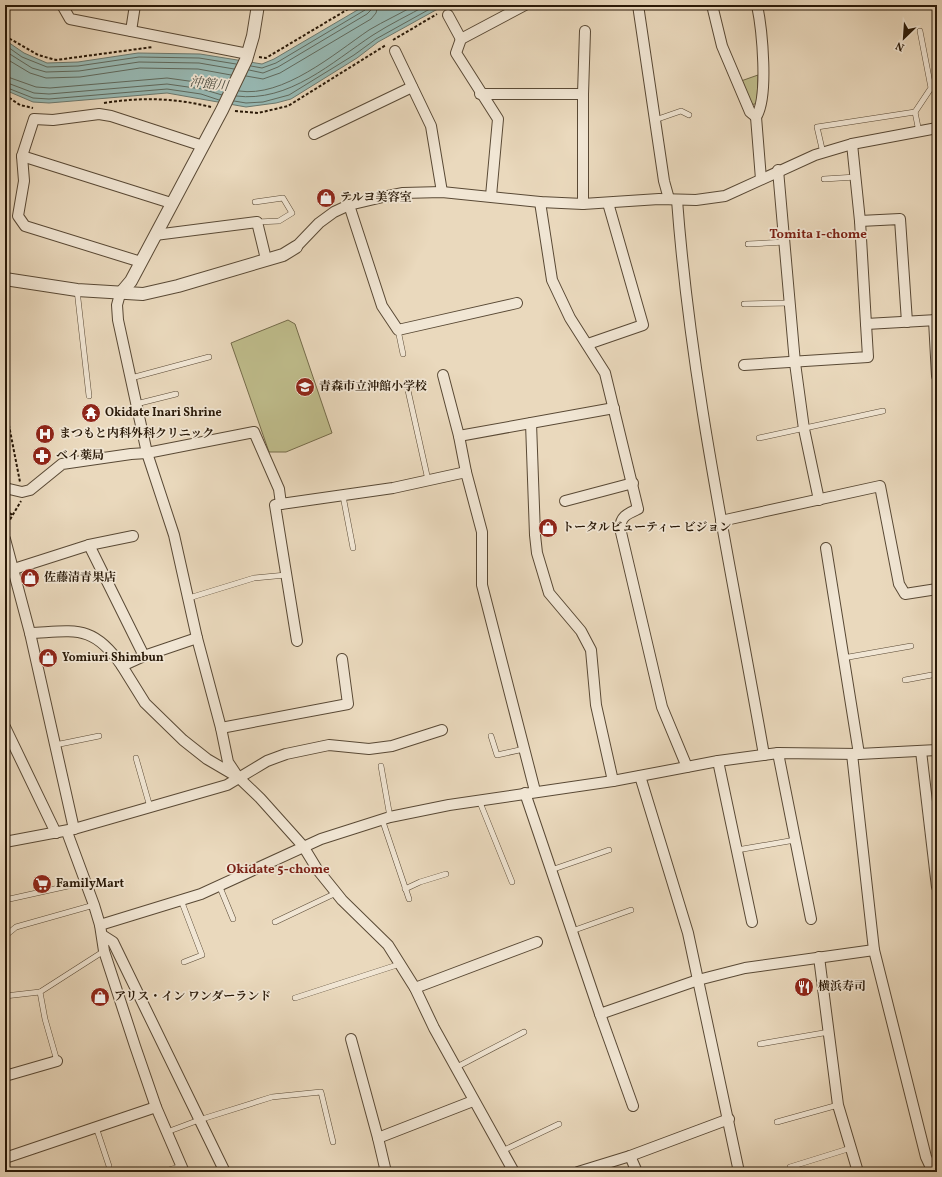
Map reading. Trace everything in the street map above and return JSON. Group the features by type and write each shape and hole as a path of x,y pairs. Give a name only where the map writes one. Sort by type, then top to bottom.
{"street":[{"path":"62,5 70,19 131,30 250,57"},
{"path":"131,30 135,5"},
{"path":"258,5 250,57 171,203 131,281 120,294 117,305 118,320 136,404 147,453 174,535 197,638 221,728 228,762 238,777 260,798 303,846 317,870 336,893 388,945 415,988 455,1068 514,1172"},
{"path":"491,196 498,120 480,94 456,53 461,39 524,5"},
{"path":"638,5 664,180 673,200 699,393 764,755"},
{"path":"712,5 722,46 750,112 756,117"},
{"path":"757,5 763,68 760,110 756,117 760,179"},
{"path":"443,14 461,39"},
{"path":"583,204 583,94 585,31"},
{"path":"395,51 431,126 442,192"},
{"path":"314,134 412,87"},
{"path":"480,94 583,94"},
{"path":"140,262 25,226 18,216 24,181 22,156 34,118 53,120 99,114 112,116 203,146"},
{"path":"5,279 76,290 120,294 143,294 283,255 296,247 319,223 349,205 403,194 442,192 540,202 583,204 608,204 659,199 673,200 724,196 778,170 823,153 852,144 937,128"},
{"path":"744,365 794,363 868,357 860,221 852,144"},
{"path":"22,156 171,203"},
{"path":"778,170 794,363 804,429 819,500"},
{"path":"540,202 552,280 570,318 588,344 605,373 633,483 638,509 625,515 621,521 620,528 662,707 687,767"},
{"path":"588,344 643,324 608,204"},
{"path":"349,205 382,306 398,330 518,303"},
{"path":"860,221 900,219 907,322"},
{"path":"155,235 257,222 266,259"},
{"path":"866,324 936,320 937,372"},
{"path":"443,375 482,532 482,585 535,791"},
{"path":"459,436 614,408"},
{"path":"531,423 537,553 549,593 581,631 591,650 596,705 613,781"},
{"path":"5,488 22,492 30,490 62,464 147,453 254,432 279,489 281,504"},
{"path":"297,641 275,505 342,496 466,472"},
{"path":"565,501 633,483"},
{"path":"721,522 880,486 899,584 905,594 937,588"},
{"path":"14,569 89,545 133,536"},
{"path":"89,545 144,656"},
{"path":"6,546 14,569 30,633 55,745 71,830 101,930 104,951 156,1107 183,1169"},
{"path":"826,548 855,754 874,950 926,1157 933,1172"},
{"path":"30,633 78,631 88,633 110,649 145,703 207,759 238,777"},
{"path":"122,666 144,656 197,638"},
{"path":"221,728 348,704 342,659"},
{"path":"5,727 56,833"},
{"path":"5,842 71,830 227,785 238,777 267,761 286,754 329,745 369,749 392,746 442,730"},
{"path":"101,930 219,885 303,846 386,818 479,800 613,781 687,767 778,753 855,754 937,750"},
{"path":"921,751 937,887"},
{"path":"778,753 811,919"},
{"path":"718,762 752,922"},
{"path":"640,776 688,933 729,1119 739,1172"},
{"path":"525,793 633,1106"},
{"path":"101,930 113,942 225,1172"},
{"path":"415,988 537,942"},
{"path":"600,1014 698,980 745,968 874,950"},
{"path":"820,957 838,1105 858,1172"},
{"path":"351,1039 386,1172"},
{"path":"5,1076 57,1061"},
{"path":"378,1138 473,1101"},
{"path":"5,1158 156,1107"},
{"path":"584,1171 630,1156 729,1119"},
{"path":"630,1156 637,1172"}],"lane":[{"path":"919,132 915,112 930,88 920,31"},
{"path":"655,120 681,111 689,115"},
{"path":"823,153 817,127 915,112"},
{"path":"824,180 856,177"},
{"path":"255,202 283,198 292,214 279,221 257,222"},
{"path":"748,244 785,242"},
{"path":"76,290 89,396"},
{"path":"744,304 790,303"},
{"path":"398,330 403,354"},
{"path":"131,378 209,357"},
{"path":"407,386 428,480"},
{"path":"136,404 176,394"},
{"path":"759,438 883,411"},
{"path":"342,496 353,548"},
{"path":"189,598 254,578 286,575"},
{"path":"842,659 911,646"},
{"path":"905,680 937,674"},
{"path":"55,745 99,736"},
{"path":"491,736 497,754 524,749"},
{"path":"136,758 150,807"},
{"path":"381,766 386,818 409,899"},
{"path":"479,800 512,882"},
{"path":"737,850 796,840"},
{"path":"551,870 609,850"},
{"path":"405,889 420,882 446,874"},
{"path":"5,900 87,882"},
{"path":"219,885 233,919"},
{"path":"275,922 336,893"},
{"path":"181,900 202,955 184,962"},
{"path":"5,936 16,927 94,905"},
{"path":"572,931 631,910"},
{"path":"5,996 40,992 104,951"},
{"path":"295,998 400,964"},
{"path":"40,992 45,1019 57,1061"},
{"path":"455,1068 524,1032"},
{"path":"760,1044 829,1032"},
{"path":"167,1132 199,1120 272,1097 321,1092 332,1142"},
{"path":"777,1122 838,1105"},
{"path":"502,1151 559,1124"},
{"path":"96,1127 109,1166"},
{"path":"790,1167 851,1148"},
{"path":"162,1172 183,1169"}],"path":[{"path":"250,57 266,58 355,5"},
{"path":"101,104 125,100 165,99 258,113 288,106 443,14"},
{"path":"5,36 38,55 56,60 156,47"},
{"path":"5,95 20,104 39,108"},
{"path":"5,405 22,492 22,499 5,528"},
{"path":"5,511 13,515"}],"shaded area":[{"path":"758,75 757,103 749,106 741,81"},
{"path":"288,320 295,324 332,433 286,452 269,452 231,343"}],"water":[{"name":"沖館川","path":"366,5 445,5 378,42 357,58 291,99 276,103 246,107 167,93 49,103 33,102 5,90 5,40 24,53 47,63 78,62 138,53 200,54 262,64 274,59"}],"place":[{"name":"テルヨ美容室","path":"326,198"},
{"name":"青森市立沖館小学校","path":"305,387"},
{"name":"Okidate Inari Shrine","path":"91,413"},
{"name":"まつもと内科外科クリニック","path":"45,434"},
{"name":"ベイ薬局","path":"42,456"},
{"name":"トータルビューティー ビジョン","path":"548,528"},
{"name":"佐藤清青果店","path":"30,578"},
{"name":"Yomiuri Shimbun","path":"48,658"},
{"name":"FamilyMart","path":"42,884"},
{"name":"横浜寿司","path":"804,987"},
{"name":"アリス・イン ワンダーランド","path":"100,997"}],"district":[{"name":"Tomita 1-chome","path":"818,235"},
{"name":"Okidate 5-chome","path":"278,870"}]}
